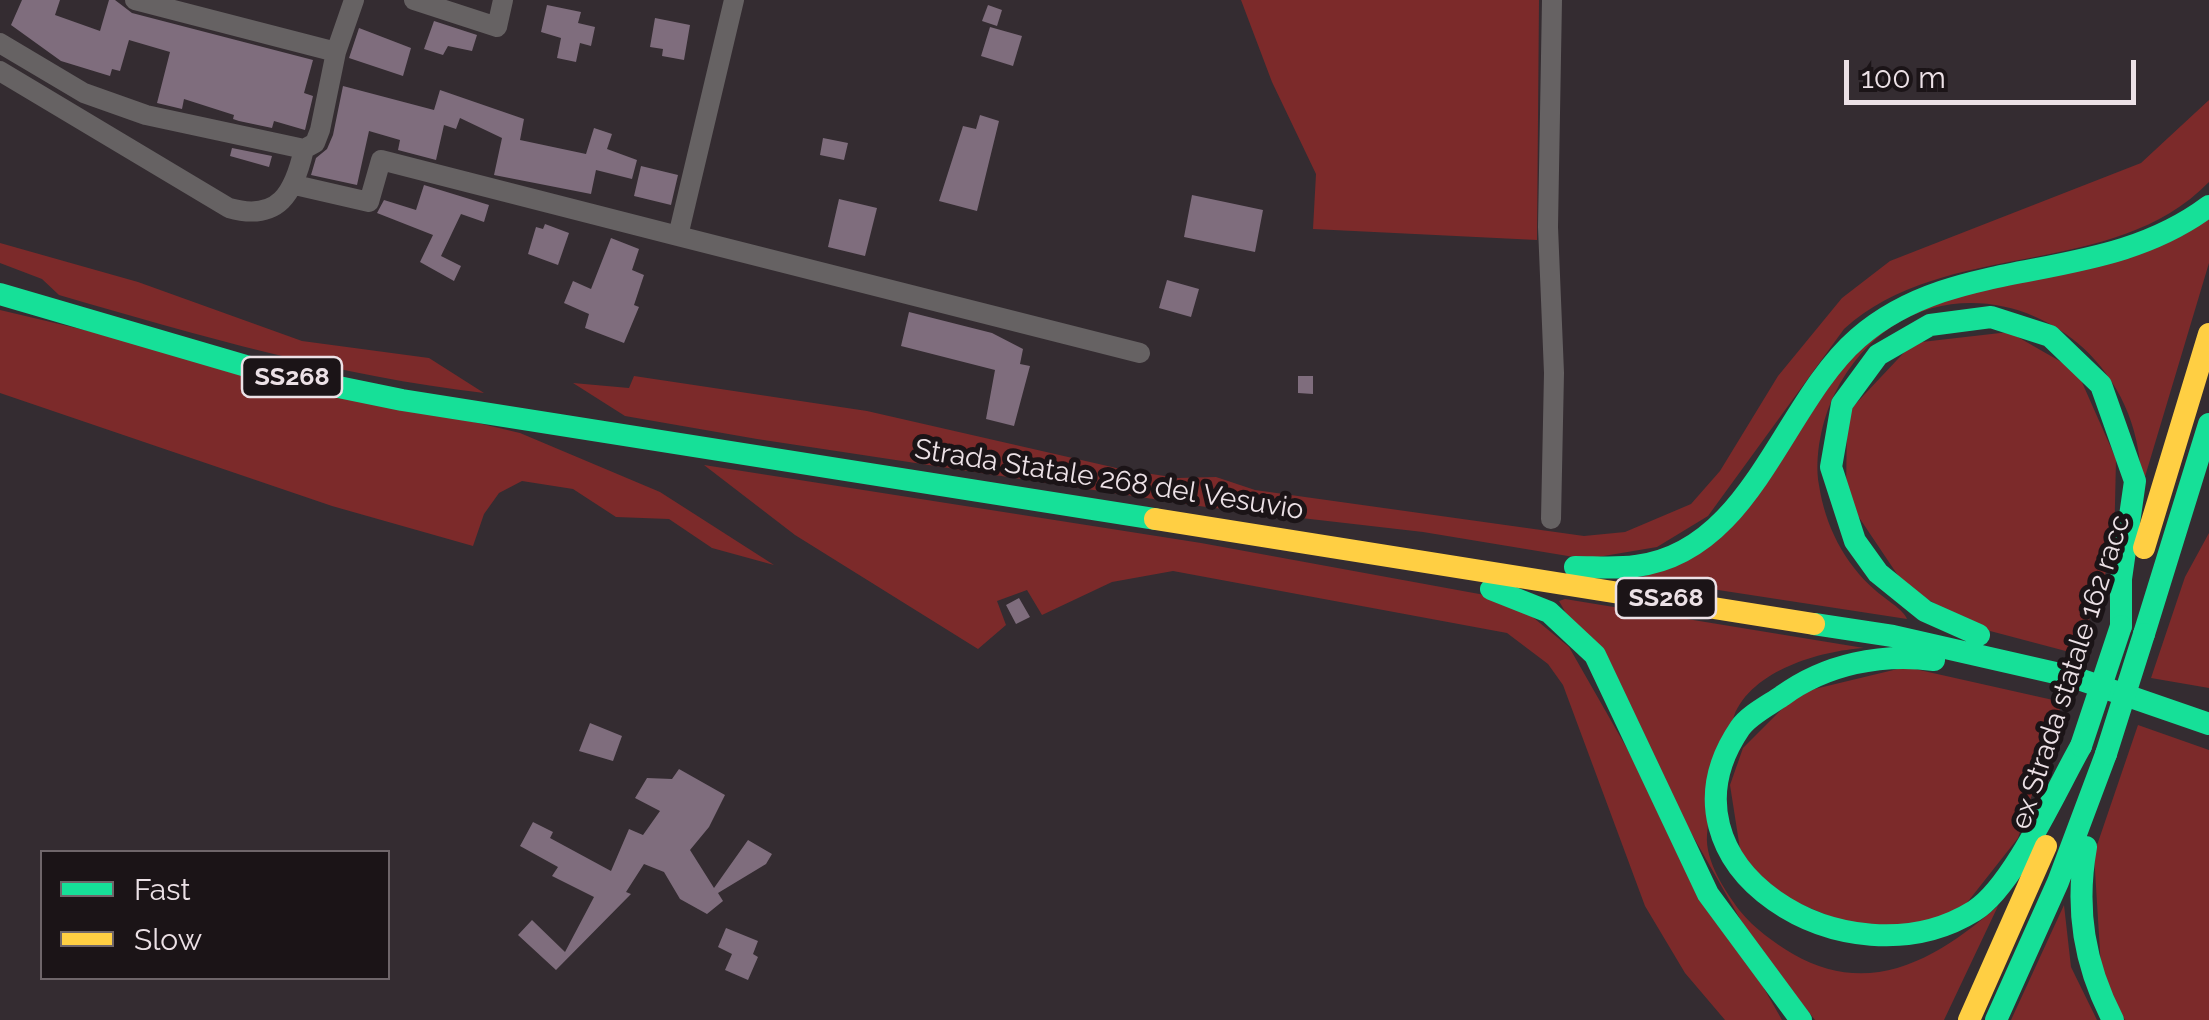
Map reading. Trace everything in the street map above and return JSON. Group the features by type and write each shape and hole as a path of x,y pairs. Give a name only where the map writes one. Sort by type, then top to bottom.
{"highway":[{"path":"1366,550 1450,552 1585,568 1657,564 1694,546 1730,514 1831,373 1875,325 1902,307 2002,278 2141,248 2178,230 2209,206"},
{"name":"Strada Statale 268 del Vesuvio","path":"0,294 270,373 544,422 1858,629 2036,667 2209,724"},
{"path":"2036,667 1987,636 1950,627 1899,592 1859,548 1839,512 1830,470 1836,422 1852,385 1901,336 1940,321 1980,315 2022,321 2059,340 2090,367 2112,401 2134,473 2133,529 2122,574 2120,626"},
{"name":"ex Strada statale 162 racc","path":"1968,1020 2029,888 2081,746 2209,334"},
{"name":"ex Strada statale 162 racc","path":"1996,1020 2058,882 2106,754 2209,424"},
{"path":"2144,634 2202,524"},
{"path":"1302,541 1383,566 1511,593 1540,603 1566,622 1610,679 1708,894 1800,1020"},
{"path":"1762,919 1728,876 1717,839 1713,802 1726,756 1762,706 1827,670 1918,657 2012,678 2140,681 2209,698"},
{"path":"2148,701 2209,742"},
{"path":"1881,958 1934,941 1973,913 2012,871 2081,746"},
{"path":"2106,754 2080,898 2082,943 2096,989 2113,1020"}],"street":[{"path":"135,0 336,52"},
{"path":"0,71 229,208 253,214 270,209 294,185 304,150 315,143 336,52 354,0"},
{"path":"414,0 497,26 504,0"},
{"path":"678,236 734,0"},
{"path":"1551,519 1554,373 1548,228 1552,0"},
{"path":"0,42 84,93 146,115 304,150"},
{"path":"294,185 369,202 381,160 1140,352"}],"shaded area":[{"path":"1241,0 1539,0 1537,240 1313,229 1316,174 1272,82"},
{"path":"2209,100 2209,182 2170,213 2126,234 1931,281 1885,300 1844,329 1708,516 1657,547 1586,559 1423,532 1206,507 625,416 573,383 629,388 634,376 867,411 1125,470 1178,478 1216,477 1255,490 1584,536 1625,532 1691,504 1720,471 1778,376 1842,298 1890,261 2141,163"},
{"path":"2209,213 2209,263 2141,490 2133,427 2107,375 2068,336 2021,311 1969,303 1918,313 1871,343 1834,395 1820,439 1819,485 1838,542 1854,568 1907,619 1640,578 1678,561 1733,520 1754,497 1831,382 1861,345 1883,327 1962,293 2132,253 2172,237"},
{"path":"0,243 138,282 302,341 429,358 484,393 323,365 217,340 59,295 42,279 0,263"},
{"path":"0,310 520,433 660,492 774,565 712,548 669,519 616,517 573,489 522,481 499,493 484,514 473,546 332,506 0,393"},
{"path":"2009,332 2077,371 2116,459 2114,549 2077,654 1975,627 1905,586 1846,498 1847,413 1913,343"},
{"path":"704,465 1201,543 1512,600 1569,647 1782,1020 1725,1020 1685,973 1645,906 1563,685 1548,664 1507,633 1173,571 1112,582 1042,615 1027,590 997,601 1006,625 978,649 795,535"},
{"path":"2209,533 2209,688 2151,678 2185,577"},
{"path":"1559,601 1864,648 1828,653 1789,666 1756,686 1743,700 1732,722 1711,810 1709,855 1740,911 1771,940 1822,967 1850,973 1876,972 1927,956 1998,906 1944,1020 1815,1020 1755,945"},
{"path":"1906,667 2062,702 2018,838 1966,904 1899,945 1745,881 1730,785 1743,748 1798,693"},
{"path":"2138,725 2209,750 2209,1020 2125,1020 2102,984 2094,854"},
{"path":"2064,905 2071,967 2097,1020 2011,1020"}],"building":[{"path":"22,0 60,0 55,15 100,31 109,0 115,0 132,13 313,60 304,93 313,96 305,130 274,121 272,128 239,121 233,119 234,115 184,99 182,109 157,103 170,52 129,40 120,71 112,69 110,76 61,61 11,25"},
{"path":"547,5 581,12 578,23 595,27 591,46 580,43 576,62 557,58 561,38 541,32"},
{"path":"988,5 1002,10 997,26 982,21"},
{"path":"655,18 690,25 684,60 662,56 663,49 650,47"},
{"path":"434,21 477,35 472,51 448,46 443,55 424,49"},
{"path":"990,27 1022,36 1013,66 981,56"},
{"path":"359,28 411,48 403,76 349,58"},
{"path":"343,86 434,110 440,90 524,119 520,140 586,154 594,128 612,134 607,149 637,160 632,179 596,170 591,194 494,175 502,138 460,118 456,129 444,125 436,160 398,150 400,140 369,131 357,185 311,175 316,158 327,149 333,135"},
{"path":"980,115 999,121 977,211 939,201 963,126 976,129"},
{"path":"823,138 848,143 844,160 820,155"},
{"path":"232,148 272,156 269,167 230,156"},
{"path":"641,166 678,175 671,205 634,196"},
{"path":"424,185 489,205 484,222 461,214 441,256 461,266 454,281 420,262 433,235 377,213 384,200 416,210"},
{"path":"1192,195 1263,210 1255,252 1184,237"},
{"path":"839,199 877,208 865,256 828,247"},
{"path":"545,224 569,233 558,265 528,254 536,227 543,229"},
{"path":"611,238 639,249 632,270 644,275 634,305 639,307 624,343 585,328 589,314 564,303 573,281 591,289"},
{"path":"1167,280 1199,289 1191,317 1159,308"},
{"path":"909,312 992,333 1023,349 1020,364 1030,366 1014,426 986,419 995,370 901,346"},
{"path":"1298,376 1313,376 1313,394 1298,393"},
{"path":"1019,598 1030,617 1016,624 1006,605"},
{"path":"590,723 622,736 613,761 579,751"},
{"path":"679,769 725,795 709,827 690,850 714,888 748,840 772,854 766,864 718,893 723,901 707,914 680,899 664,872 644,864 626,892 631,894 556,970 518,935 532,920 565,952 594,897 552,876 558,867 520,846 533,822 553,832 550,838 611,871 629,829 643,835 660,811 635,798 647,778 672,779"},
{"path":"726,928 758,941 753,954 758,957 748,980 725,970 732,954 718,947"}],"traffic: fast":[{"path":"1575,567 1636,566 1676,555 1709,534 1762,472 1831,366 1858,338 1897,311 1939,292 2121,249 2166,232 2209,206"},
{"path":"0,294 270,373 402,400 1155,519"},
{"path":"1979,635 1925,611 1878,573 1855,541 1831,467 1842,404 1878,355 1930,325 1991,317 2050,336 2101,385 2135,481 2121,579 2121,626"},
{"path":"2144,634 2209,424"},
{"path":"1491,589 1549,612 1595,655 1708,894 1801,1020"},
{"path":"1814,624 1893,636 2073,677 2209,724"},
{"path":"2081,746 2121,626"},
{"path":"2106,754 2144,634"},
{"path":"1934,660 1894,658 1835,669 1799,685 1740,728 1718,779 1719,826 1740,867 1775,900 1820,924 1871,935 1924,931 1974,911 1989,899 2019,859 2081,746"},
{"path":"1996,1020 2058,882 2106,754"},
{"path":"2086,847 2084,936 2095,978 2113,1020"}],"traffic: slow":[{"path":"2144,548 2209,334"},
{"path":"1155,519 1814,624"},
{"path":"1969,1020 2046,846"}]}
